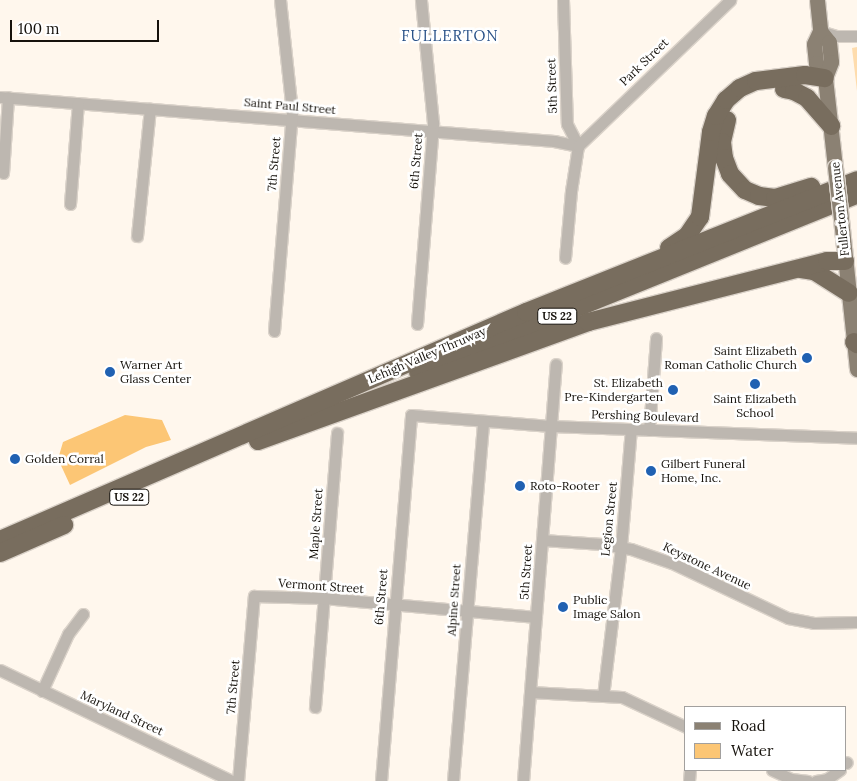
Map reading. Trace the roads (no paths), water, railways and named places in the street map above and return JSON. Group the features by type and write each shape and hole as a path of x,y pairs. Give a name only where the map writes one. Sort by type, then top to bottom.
{"highway":[{"path":"526,312 674,246 687,236 702,210 713,124 720,108 733,94 748,84 765,79 805,75 825,78"},
{"path":"825,78 809,86 753,95 740,103 730,114 724,128 722,142 727,166 734,180 752,194 775,198 857,174"},
{"path":"784,89 794,91 807,98 831,126"},
{"name":"Lehigh Valley Thruway","path":"0,540 526,312 857,180"},
{"name":"Lehigh Valley Thruway","path":"0,553 358,396 857,195"},
{"path":"258,440 588,322 827,261 845,262"},
{"path":"800,269 814,271 849,293"}],"main road":[{"name":"Fullerton Avenue","path":"817,0 820,31 814,44 816,64 825,78 845,262 856,343 857,369"}],"street":[{"name":"7th Street","path":"274,331 292,120 280,0"},
{"name":"6th Street","path":"417,324 432,132 421,0"},
{"name":"5th Street","path":"564,0 567,124 578,146"},
{"name":"Park Street","path":"578,146 730,0"},
{"path":"820,31 836,36 857,36"},
{"name":"Saint Paul Street","path":"4,97 554,141 578,146"},
{"path":"3,173 4,97"},
{"path":"70,204 78,103"},
{"path":"137,236 150,109"},
{"path":"564,258 570,191 578,146"},
{"path":"649,430 656,338"},
{"name":"5th Street","path":"523,781 556,364"},
{"name":"6th Street","path":"381,781 411,415"},
{"name":"Pershing Boulevard","path":"411,415 551,426 857,438"},
{"name":"Alpine Street","path":"453,781 483,421"},
{"name":"Legion Street","path":"603,696 621,547 631,430"},
{"name":"Maple Street","path":"315,707 337,433"},
{"name":"Keystone Avenue","path":"542,540 621,547 672,563 788,618 814,623 857,622"},
{"name":"7th Street","path":"238,781 254,596"},
{"name":"Vermont Street","path":"254,596 323,598 394,606 536,617"},
{"path":"42,691 68,634 83,614"},
{"name":"Maryland Street","path":"0,670 232,781"},
{"path":"530,692 622,697 684,726"},
{"path":"774,771 791,779 808,781"},
{"path":"816,781 826,778 836,771"}],"water":[{"path":"125,415 162,420 171,440 146,447 70,485 58,459 63,442"}],"place":[{"name":"Saint Elizabeth Roman Catholic Church","path":"807,358"},
{"name":"Warner Art Glass Center","path":"110,372"},
{"name":"Saint Elizabeth School","path":"755,384"},
{"name":"St. Elizabeth Pre-Kindergarten","path":"673,390"},
{"name":"Golden Corral","path":"15,459"},
{"name":"Gilbert Funeral Home, Inc.","path":"651,471"},
{"name":"Roto-Rooter","path":"520,486"},
{"name":"Public Image Salon","path":"563,607"}],"district":[{"name":"FULLERTON","path":"450,36"}]}
